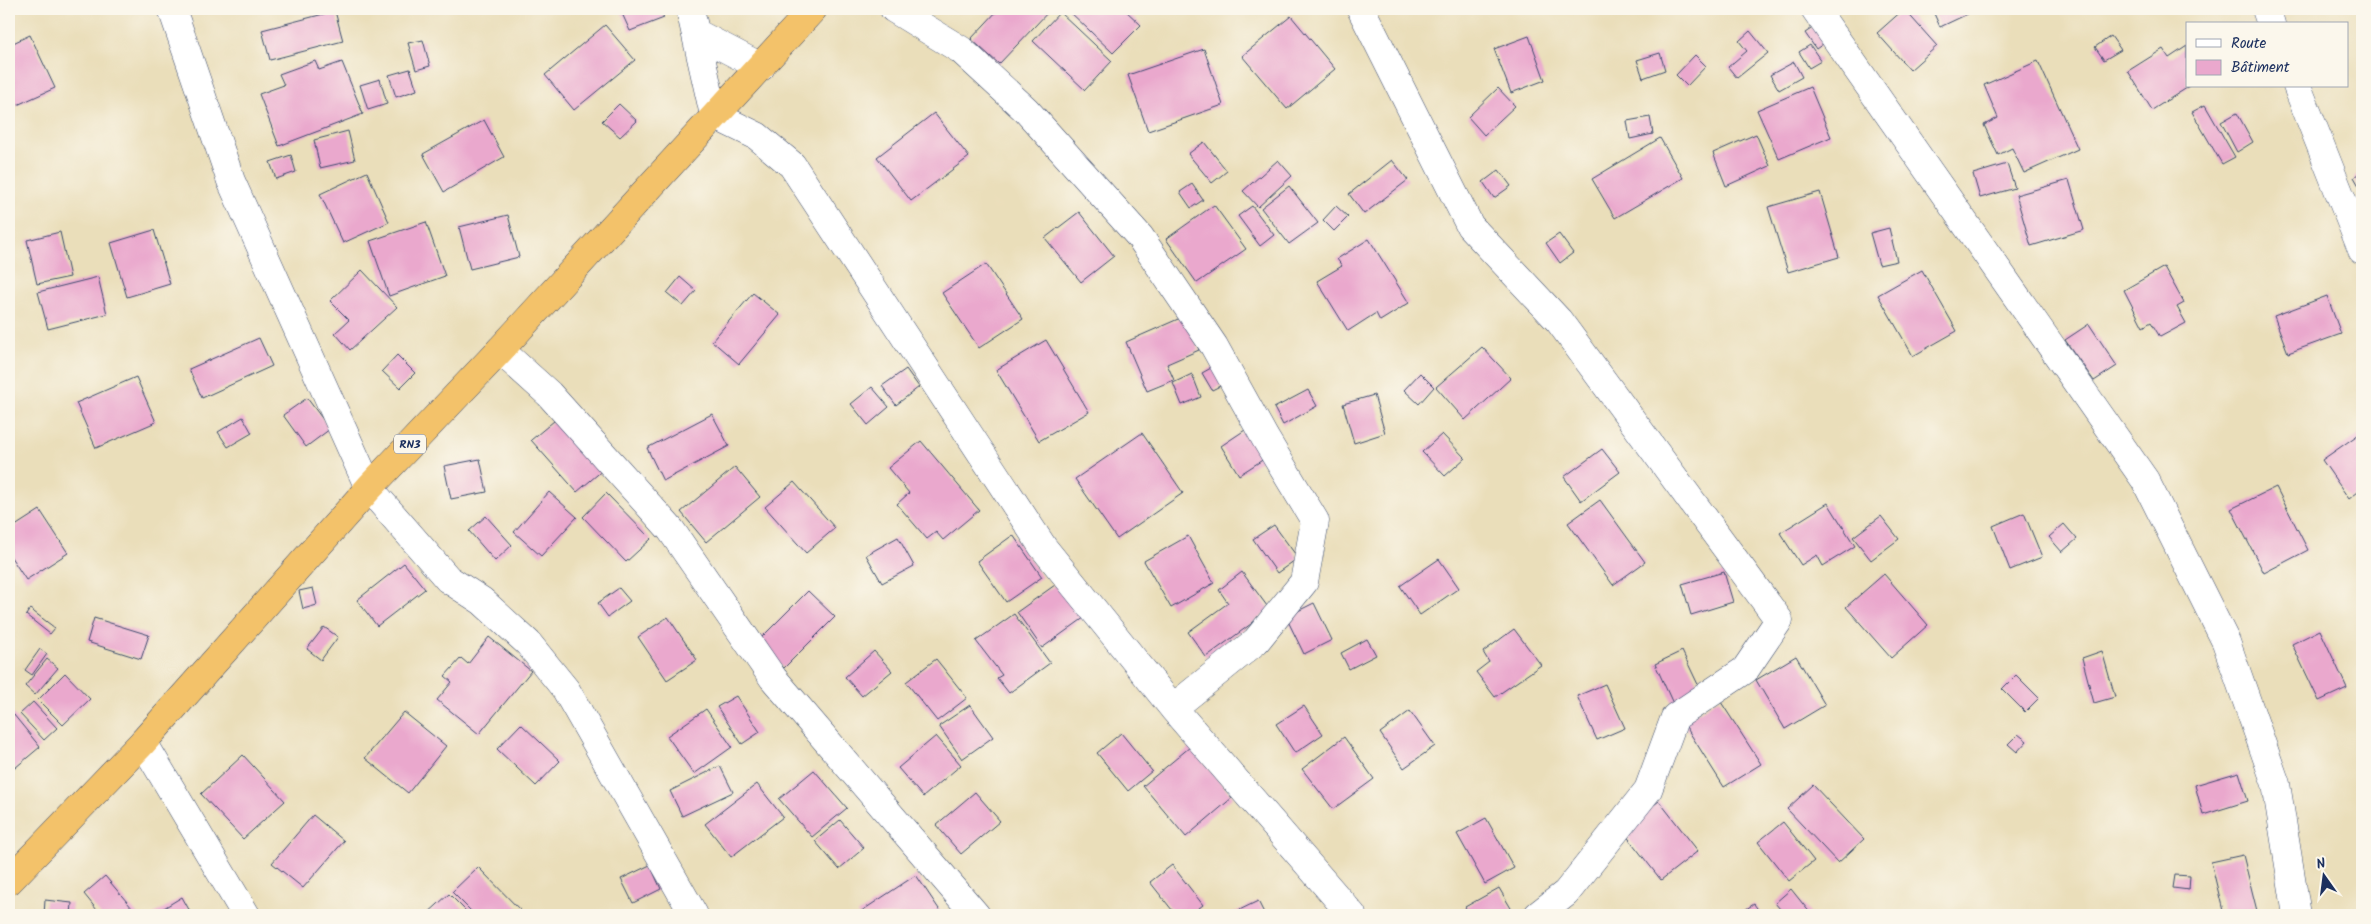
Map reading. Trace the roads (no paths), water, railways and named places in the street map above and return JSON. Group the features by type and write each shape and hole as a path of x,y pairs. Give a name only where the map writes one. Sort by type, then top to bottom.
{"highway":[{"name":"RN3","path":"9,881 143,742 369,488 500,350 813,9"}],"street":[{"path":"172,9 231,181 369,488 448,579 482,601 528,643 566,690 694,915"},
{"path":"894,9 961,50 1026,110 1140,237 1214,346 1265,438 1315,521 1304,582 1256,641 1172,708"},
{"path":"1361,9 1470,226 1559,320 1779,620 1745,670 1675,718 1648,790 1566,894 1538,915"},
{"path":"1815,9 2145,480 2229,651 2276,784 2297,915"},
{"path":"2266,9 2270,22"},
{"path":"693,21 761,67"},
{"path":"693,21 714,115 757,136 792,165 1043,546 1172,708 1352,915"},
{"path":"2298,88 2362,250"},
{"path":"500,350 549,394 671,530 773,678 976,915"},
{"path":"143,742 246,915"}]}
